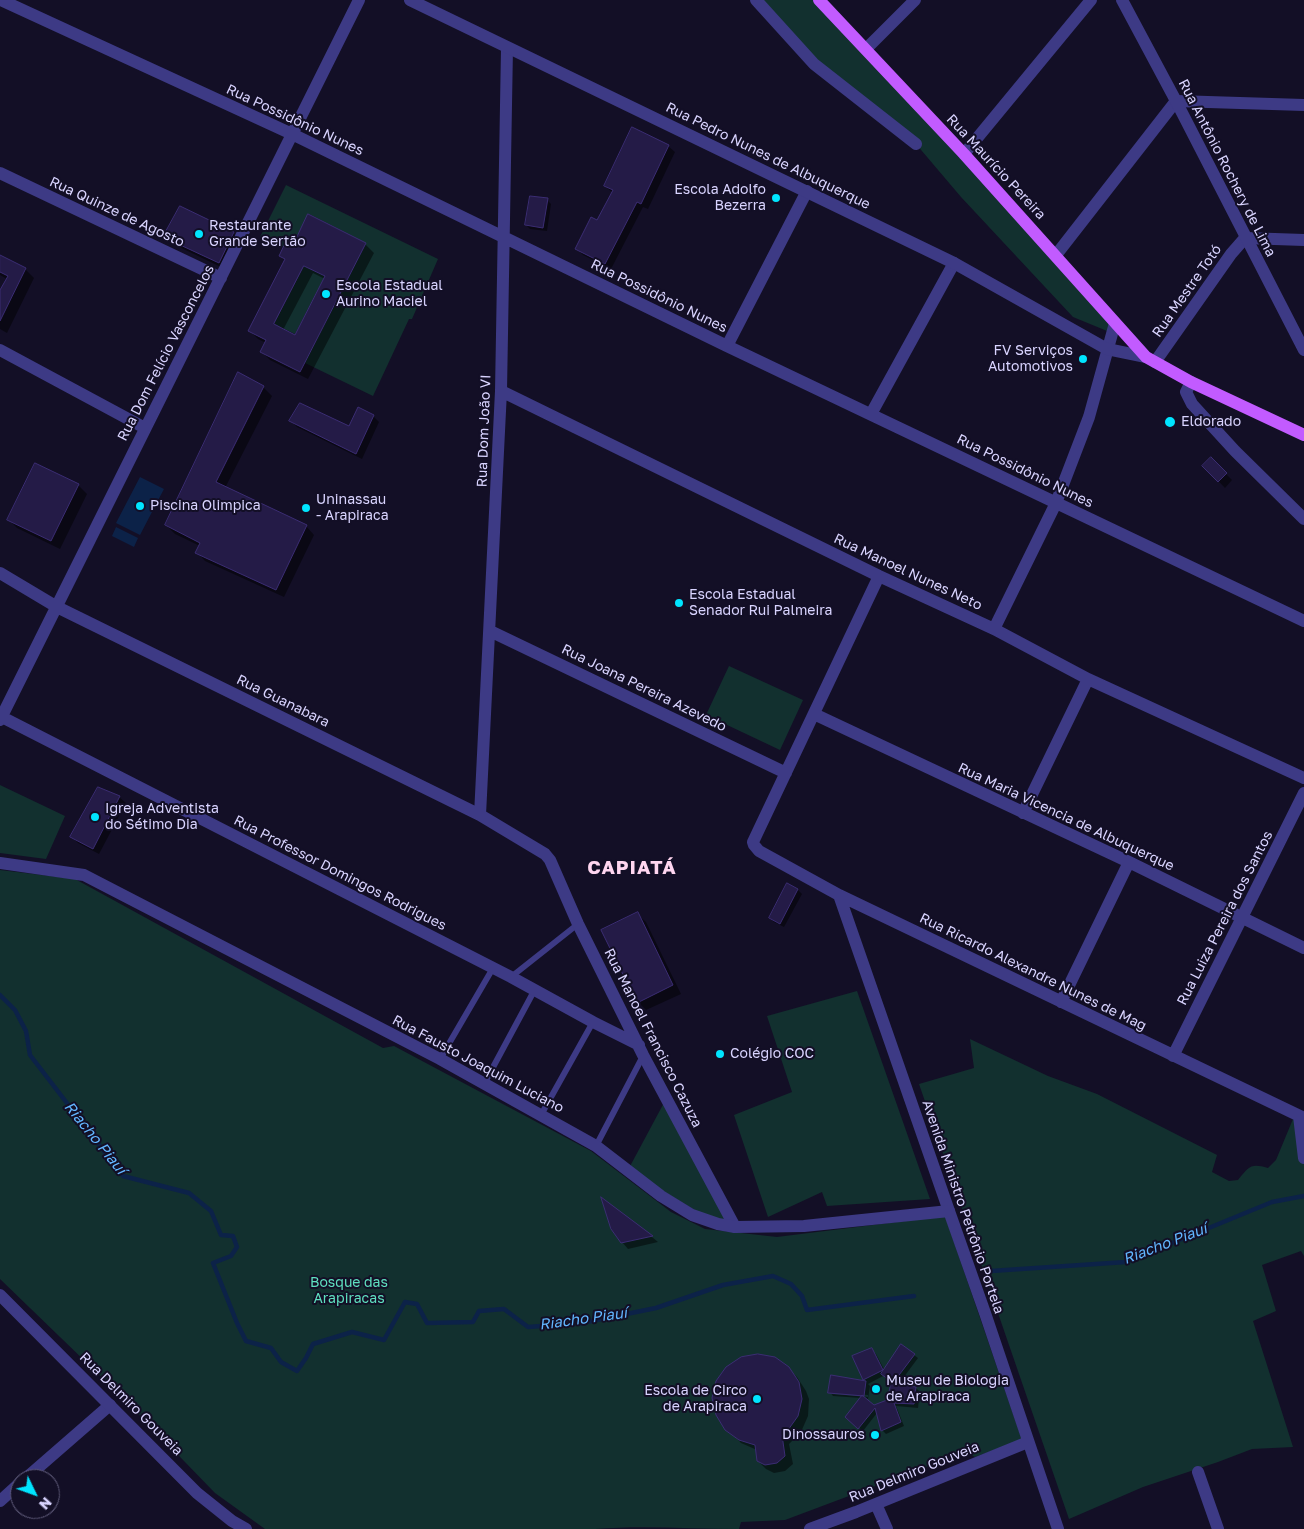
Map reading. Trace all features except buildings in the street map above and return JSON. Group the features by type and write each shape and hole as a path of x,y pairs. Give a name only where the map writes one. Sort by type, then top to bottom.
{"main road":[{"name":"Rua Maurício Pereira","path":"819,0 1056,254 1115,323 1151,359 1191,382 1304,435"}],"street":[{"name":"Rua Possidônio Nunes","path":"1,0 292,134 727,346 1304,621"},
{"name":"Rua Dom Felício Vasconcelos","path":"1,717 58,607 145,428 359,0"},
{"name":"Rua Pedro Nunes de Albuquerque","path":"410,0 954,263 1107,349 1151,359"},
{"path":"756,0 814,64 916,144"},
{"path":"866,49 915,0"},
{"path":"964,154 1092,0"},
{"name":"Rua Antônio Rochery de Lima","path":"1122,0 1304,350"},
{"name":"Rua Dom João VI","path":"480,815 501,391 507,48"},
{"path":"1056,254 1176,101 1304,105"},
{"name":"Rua Quinze de Agosto","path":"0,173 221,278"},
{"path":"727,346 807,191"},
{"path":"1245,238 1304,240"},
{"name":"Rua Mestre Totó","path":"1151,359 1245,238"},
{"path":"871,414 954,263"},
{"path":"994,629 1056,503 1089,417 1115,323"},
{"path":"0,350 145,428"},
{"path":"1191,382 1186,392 1192,404 1235,451 1304,519"},
{"name":"Rua Manoel Nunes Neto","path":"501,391 880,576 994,629 1088,679 1304,778"},
{"name":"Rua Guanabara","path":"0,573 58,607 480,815 545,854 550,860"},
{"path":"786,773 880,576"},
{"name":"Rua Joana Pereira Azevedo","path":"490,631 786,773"},
{"path":"1023,813 1088,679"},
{"name":"Rua Maria Vicencia de Albuquerque","path":"814,714 1129,862 1304,948"},
{"name":"Rua Professor Domingos Rodrigues","path":"1,717 511,977 641,1050"},
{"name":"Rua Ricardo Alexandre Nunes de Mag","path":"786,773 753,842 759,851 839,895 1302,1117"},
{"name":"Rua Luiza Pereira dos Santos","path":"1173,1056 1304,793"},
{"name":"Rua Manoel Francisco Cazuza","path":"550,860 578,924 641,1050 734,1227"},
{"path":"1061,1002 1129,862"},
{"name":"Rua Fausto Joaquim Luciano","path":"0,863 84,875 440,1059 541,1115 596,1146 661,1196 692,1216 734,1227 804,1226 949,1211"},
{"name":"Avenida Ministro Petrônio Portela","path":"839,895 1058,1529"},
{"path":"1302,1117 1304,1158"},
{"name":"Rua Delmiro Gouveia","path":"0,1295 197,1493 246,1529"},
{"path":"36,1469 110,1405"},
{"name":"Rua Delmiro Gouveia","path":"810,1529 1028,1442"},
{"path":"1198,1472 1218,1529"},
{"path":"0,1501 10,1492"},
{"path":"876,1504 887,1529"}],"lane":[{"path":"511,977 578,924"},
{"path":"440,1059 493,968"},
{"path":"484,1084 534,991"},
{"path":"541,1115 592,1022"},
{"path":"596,1146 641,1050"}],"green space":[{"path":"756,0 819,0 1115,323 1112,333 1073,317 961,197 916,144 814,64"},
{"path":"286,185 438,259 412,319 409,319 373,396 305,363 366,243 309,214 295,240 288,237 283,247 260,237"},
{"path":"304,266 325,276 295,334 274,324"},
{"path":"729,666 803,700 780,750 706,715"},
{"path":"0,785 65,816 46,859 0,853"},
{"name":"Bosque das Arapiracas","path":"0,870 75,879 383,1048 394,1046 591,1151 671,1212 705,1229 777,1237 945,1216 1022,1440 975,1457 966,1452 785,1520 741,1522 739,1529 649,1527 595,1529 265,1529 215,1493 120,1395 0,1279"},
{"path":"857,991 930,1199 827,1206 822,1192 768,1217 734,1115 792,1092 767,1016"},
{"path":"970,1039 1048,1076 1097,1094 1217,1155 1212,1172 1229,1181 1238,1180 1254,1166 1268,1168 1276,1160 1293,1119 1304,1125 1304,1256 1301,1251 1262,1265 1276,1311 1253,1321 1293,1447 1252,1449 1143,1487 1069,1519 919,1084 974,1068"},
{"path":"666,1099 735,1227 718,1224 628,1170"}],"water":[{"name":"Piscina Olimpica","path":"140,477 164,489 140,535 116,523"},
{"path":"116,527 138,538 134,547 112,536"}],"waterway":[{"name":"Riacho Piauí","path":"0,995 15,1010 26,1031 30,1055 123,1176 189,1193 211,1211 221,1235 233,1236 237,1247 231,1256 213,1263 237,1323 246,1341 271,1348 281,1362 297,1371 313,1344 352,1332 384,1340 405,1302 417,1304 427,1323 473,1322 479,1311 504,1309 528,1327 582,1323 656,1308 723,1285 773,1276 791,1284 802,1296 807,1310 914,1296"},
{"name":"Riacho Piauí","path":"991,1271 1126,1262 1272,1202 1304,1196"}],"place":[{"name":"Escola Adolfo Bezerra","path":"776,198"},
{"name":"Restaurante Grande Sertão","path":"199,234"},
{"name":"Escola Estadual Aurino Maciel","path":"326,294"},
{"name":"FV Serviços Automotivos","path":"1083,359"},
{"name":"Eldorado","path":"1170,422"},
{"name":"Piscina Olimpica","path":"140,506"},
{"name":"Uninassau - Arapiraca","path":"306,508"},
{"name":"Escola Estadual Senador Rui Palmeira","path":"679,603"},
{"name":"Igreja Adventista do Sétimo Dia","path":"95,817"},
{"name":"Colégio COC","path":"720,1054"},
{"name":"Museu de Biologia de Arapiraca","path":"876,1389"},
{"name":"Escola de Circo de Arapiraca","path":"757,1399"},
{"name":"Dinossauros","path":"875,1435"}],"district":[{"name":"CAPIATÁ","path":"632,868"}]}
